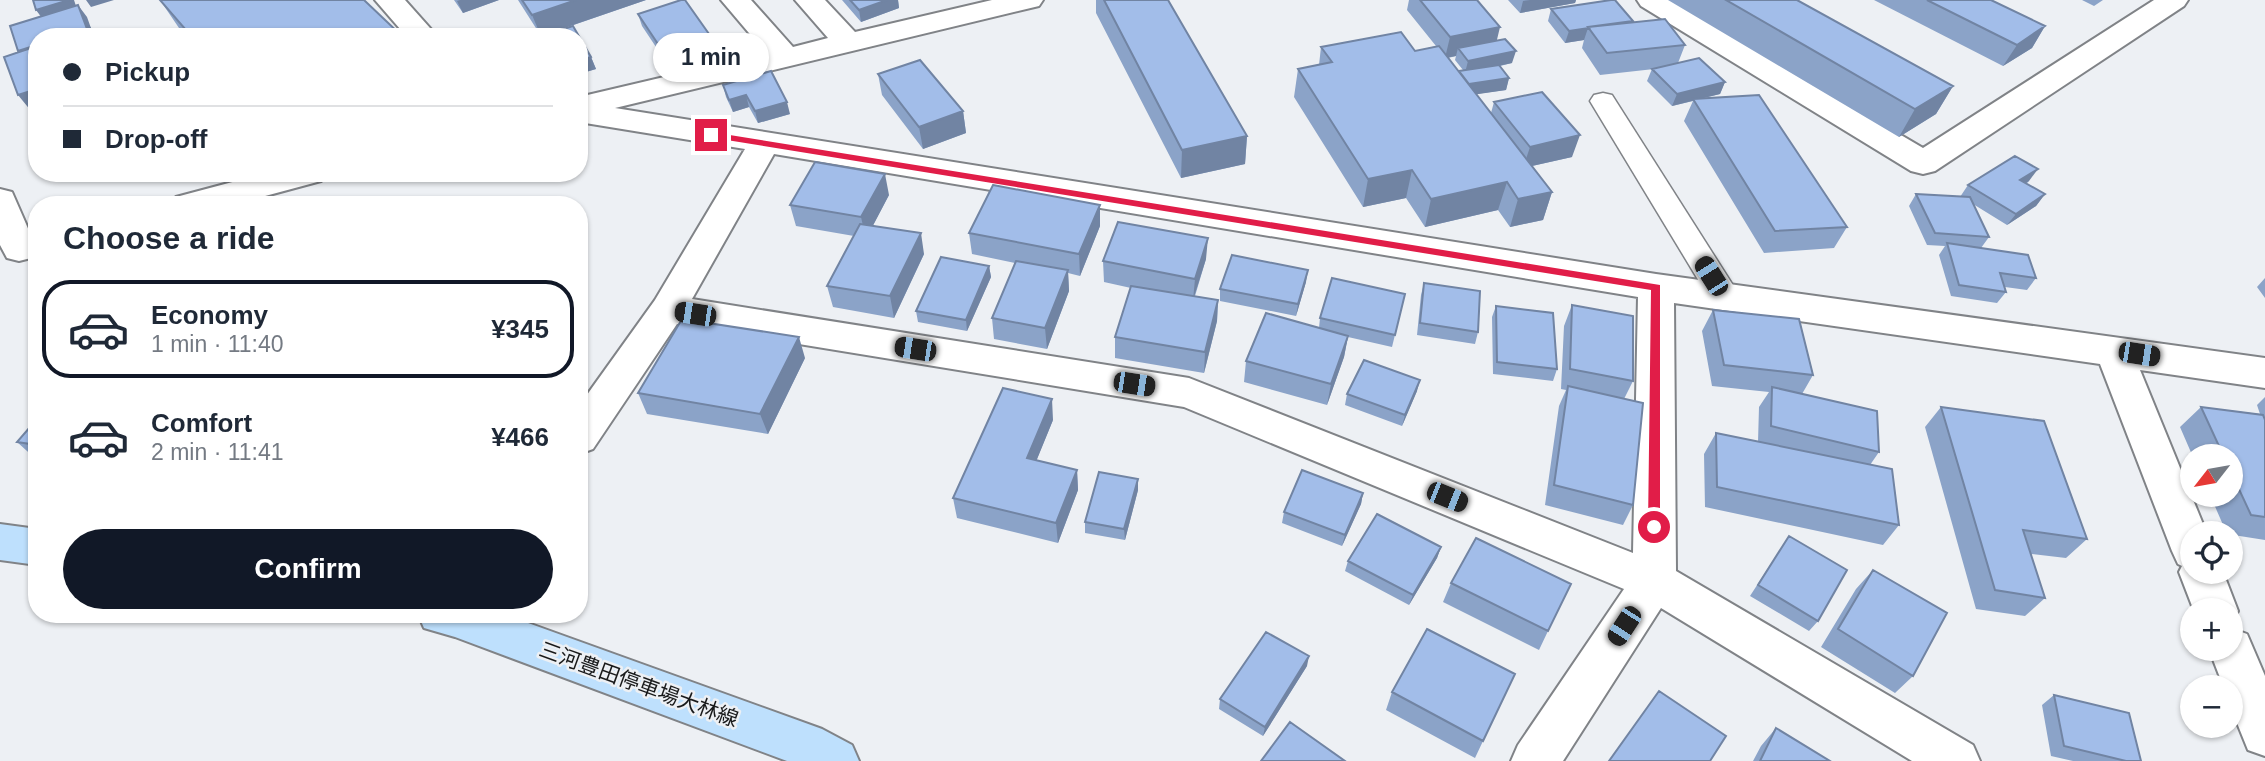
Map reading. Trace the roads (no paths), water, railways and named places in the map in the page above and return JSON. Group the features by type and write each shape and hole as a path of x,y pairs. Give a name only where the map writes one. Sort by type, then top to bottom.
{"main road":[{"path":"0,542 28,546"},
{"name":"三河豊田停車場大林線","path":"473,623 805,745 835,761"}],"street":[{"path":"389,0 415,28"},
{"path":"735,0 787,58"},
{"path":"809,0 849,43"},
{"path":"588,104 1028,0"},
{"path":"1651,0 1923,163 2174,0"},
{"path":"588,114 1725,298 2265,373"},
{"path":"588,425 668,309 764,144"},
{"path":"222,196 275,182"},
{"path":"0,200 19,249"},
{"path":"1535,761 1654,581 1656,287"},
{"path":"668,309 1189,393 1654,581 1956,761"},
{"path":"2114,351 2181,521"},
{"path":"2236,661 2265,734"}],"lane":[{"path":"1603,101 1725,298"}]}
